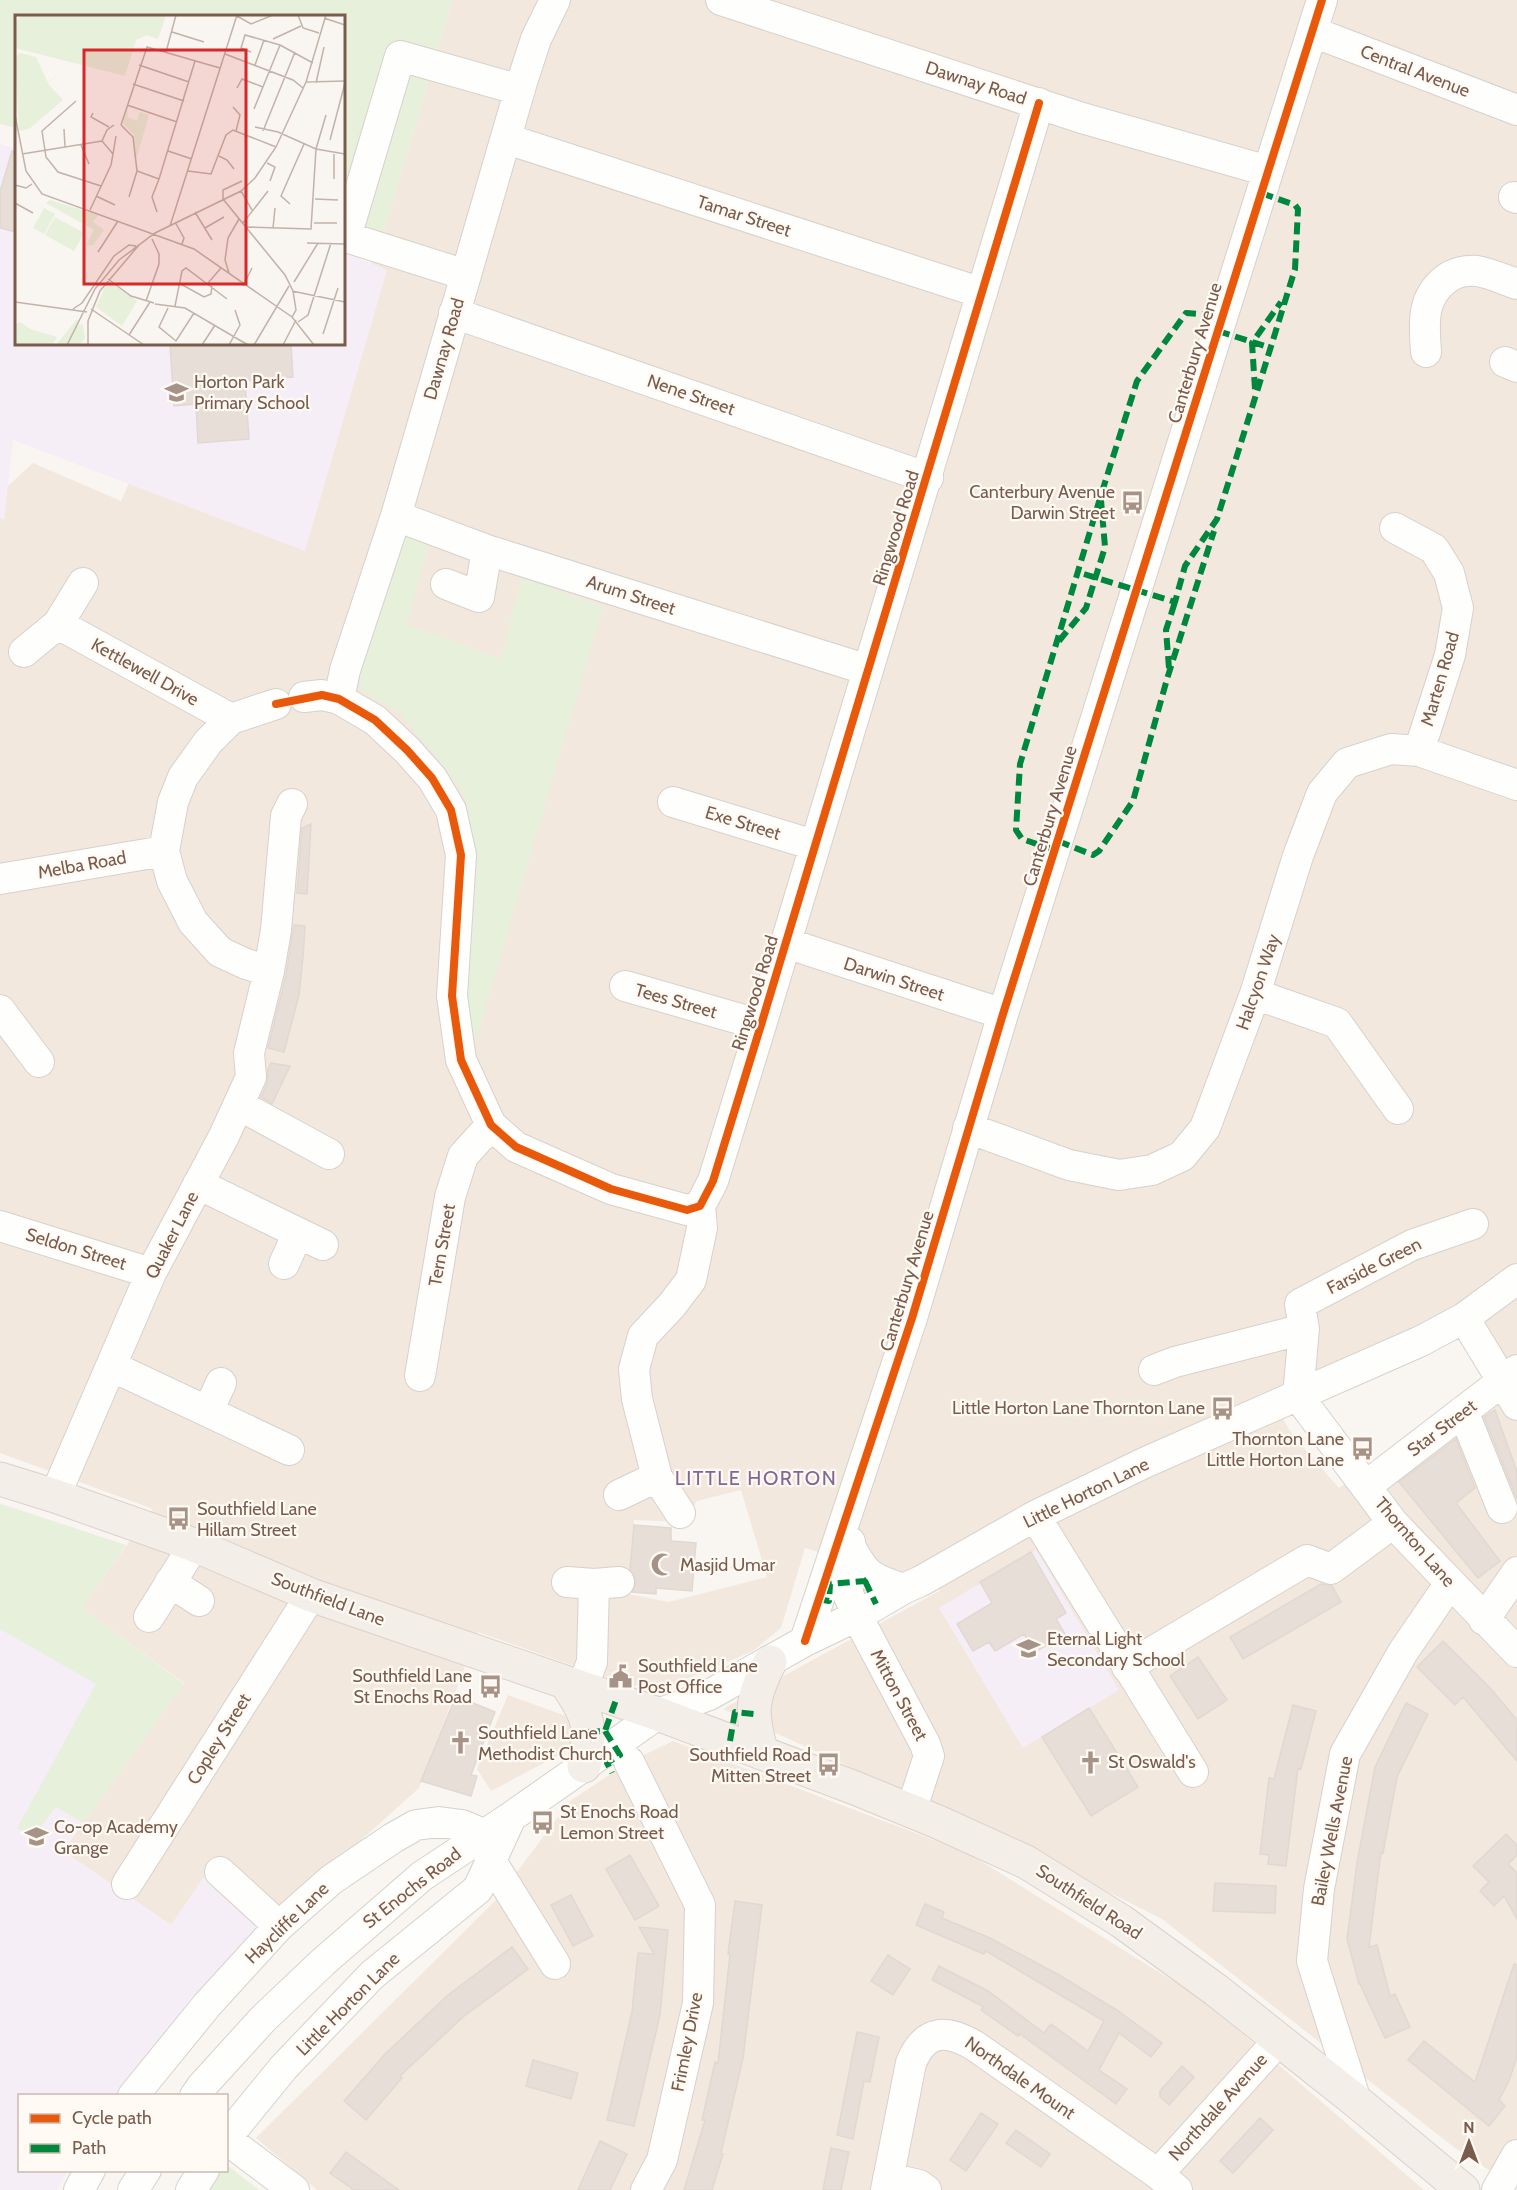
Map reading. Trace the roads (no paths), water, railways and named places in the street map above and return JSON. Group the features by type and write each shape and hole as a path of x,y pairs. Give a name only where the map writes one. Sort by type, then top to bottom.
{"main road":[{"name":"Southfield Lane","path":"0,1479 194,1545 311,1595 574,1686 652,1718"},
{"path":"762,1753 754,1723 754,1706 758,1686 770,1662"},
{"path":"574,1686 589,1724 589,1740 577,1770"},
{"name":"Southfield Road","path":"652,1718 762,1753 911,1811 1026,1862 1121,1921 1216,1990 1356,2101 1463,2190"}],"street":[{"name":"Dawnay Road","path":"339,699 345,670 396,516 520,90 536,39 555,0"},
{"name":"Dawnay Road","path":"721,0 767,7 1082,118 1268,171"},
{"name":"Canterbury Avenue","path":"805,1641 912,1318 1003,1014 1322,0"},
{"name":"Central Avenue","path":"1313,32 1517,110"},
{"path":"466,275 346,237 400,56 520,90"},
{"name":"Ringwood Road","path":"700,1206 713,1181 761,1026 814,845 928,478 1039,103"},
{"name":"Tamar Street","path":"507,139 982,293"},
{"path":"1426,352 1424,325 1428,301 1435,287 1454,273 1476,271 1517,285"},
{"name":"Nene Street","path":"454,313 928,478"},
{"name":"Arum Street","path":"396,516 487,550 868,670"},
{"name":"Marten Road","path":"1395,528 1434,549 1449,573 1458,608 1450,655 1419,751"},
{"path":"446,584 479,597 487,550"},
{"path":"24,652 58,624 83,583"},
{"name":"Kettlewell Drive","path":"58,624 231,719"},
{"path":"269,970 246,964 220,952 193,922 172,881 164,851 173,802 183,777 208,742 231,719 290,700 322,695 339,699 375,720 432,778 451,810 461,855 456,912 453,1007 461,1060 491,1125 516,1147 611,1189 687,1210 700,1206 702,1228 691,1280 672,1305 643,1336 634,1369 637,1399 657,1477 680,1513"},
{"name":"Halcyon Way","path":"968,1128 1069,1165 1119,1175 1152,1170 1182,1156 1205,1128 1256,994 1298,856 1322,793 1347,763 1391,749 1419,751 1517,785"},
{"name":"Exe Street","path":"673,802 814,845"},
{"name":"Quaker Lane","path":"55,1496 152,1273 239,1105 251,1077 249,1053 276,930 286,816 292,804"},
{"name":"Melba Road","path":"0,879 164,851"},
{"name":"Darwin Street","path":"786,943 1003,1014"},
{"name":"Tees Street","path":"625,986 761,1026"},
{"path":"1256,994 1337,1023 1398,1109"},
{"path":"0,1010 39,1062"},
{"path":"239,1105 329,1154"},
{"name":"Tern Street","path":"420,1376 450,1197 464,1156 491,1125"},
{"path":"198,1184 311,1239 284,1264"},
{"name":"Farside Green","path":"1298,1396 1304,1329 1300,1304 1412,1245 1473,1224"},
{"name":"Seldon Street","path":"0,1226 152,1273"},
{"name":"Little Horton Lane","path":"652,1718 709,1695 805,1641 921,1581 1035,1516 1144,1463 1421,1341 1464,1318 1517,1279"},
{"path":"1464,1318 1513,1385"},
{"path":"1154,1371 1175,1362 1304,1329"},
{"path":"111,1366 290,1450"},
{"path":"208,1411 221,1383"},
{"name":"Star Street","path":"1366,1486 1463,1411 1513,1385"},
{"name":"Thornton Lane","path":"1298,1396 1393,1523 1517,1652"},
{"path":"1463,1411 1502,1508"},
{"path":"619,1495 657,1477"},
{"name":"Mitton Street","path":"852,1497 846,1583 849,1596 929,1756 911,1811"},
{"path":"1035,1516 1192,1772"},
{"path":"1127,1667 1307,1560 1331,1569 1393,1523"},
{"path":"149,1617 194,1545"},
{"path":"850,1546 863,1570 876,1579 903,1589"},
{"path":"1484,1620 1517,1572"},
{"path":"170,1582 199,1601"},
{"name":"Bailey Wells Avenue","path":"1356,2101 1312,1960 1319,1889 1345,1754 1403,1652 1450,1582"},
{"path":"574,1686 592,1662 593,1583"},
{"name":"Copley Street","path":"127,1884 311,1595"},
{"path":"577,1770 600,1779 637,1757 652,1718"},
{"path":"577,1770 652,1718"},
{"name":"Frimley Drive","path":"629,1762 700,1905 698,2003 662,2160 646,2190"},
{"name":"Little Horton Lane","path":"228,2137 284,2067 372,1975 478,1889 487,1847 511,1817 577,1770"},
{"name":"Haycliffe Lane","path":"135,2094 207,2005 279,1926 331,1880 393,1838 416,1826 440,1822 462,1825 487,1847"},
{"path":"487,1847 555,1964"},
{"name":"St Enochs Road","path":"196,2094 263,2019 323,1962 422,1876 487,1847"},
{"path":"220,1872 279,1926"},
{"name":"Northdale Mount","path":"887,2184 911,2063 921,2045 929,2039 948,2033 959,2036 975,2046 1167,2182"},
{"name":"Northdale Avenue","path":"1167,2182 1278,2041"},
{"path":"228,2140 294,2190"},
{"path":"1497,2190 1517,2155"},
{"path":"79,2190 89,2172"},
{"path":"133,2190 145,2172"},
{"path":"191,2190 203,2172"},
{"path":"887,2184 919,2185 926,2190"}],"place":[{"name":"Horton Park Primary School","path":"176,392"},
{"name":"Canterbury Avenue Darwin Street","path":"1133,502"},
{"name":"Little Horton Lane Thornton Lane","path":"1223,1408"},
{"name":"Thornton Lane Little Horton Lane","path":"1362,1449"},
{"name":"Southfield Lane Hillam Street","path":"179,1519"},
{"name":"Masjid Umar","path":"662,1565"},
{"name":"Eternal Light Secondary School","path":"1029,1649"},
{"name":"Southfield Lane Post Office","path":"620,1676"},
{"name":"Southfield Lane St Enochs Road","path":"490,1686"},
{"name":"Southfield Lane Methodist Church","path":"460,1743"},
{"name":"St Oswald's","path":"1090,1762"},
{"name":"Southfield Road Mitten Street","path":"829,1765"},
{"name":"St Enochs Road Lemon Street","path":"542,1822"},
{"name":"Co-op Academy Grange","path":"36,1837"}],"district":[{"name":"LITTLE HORTON","path":"756,1478"}]}
